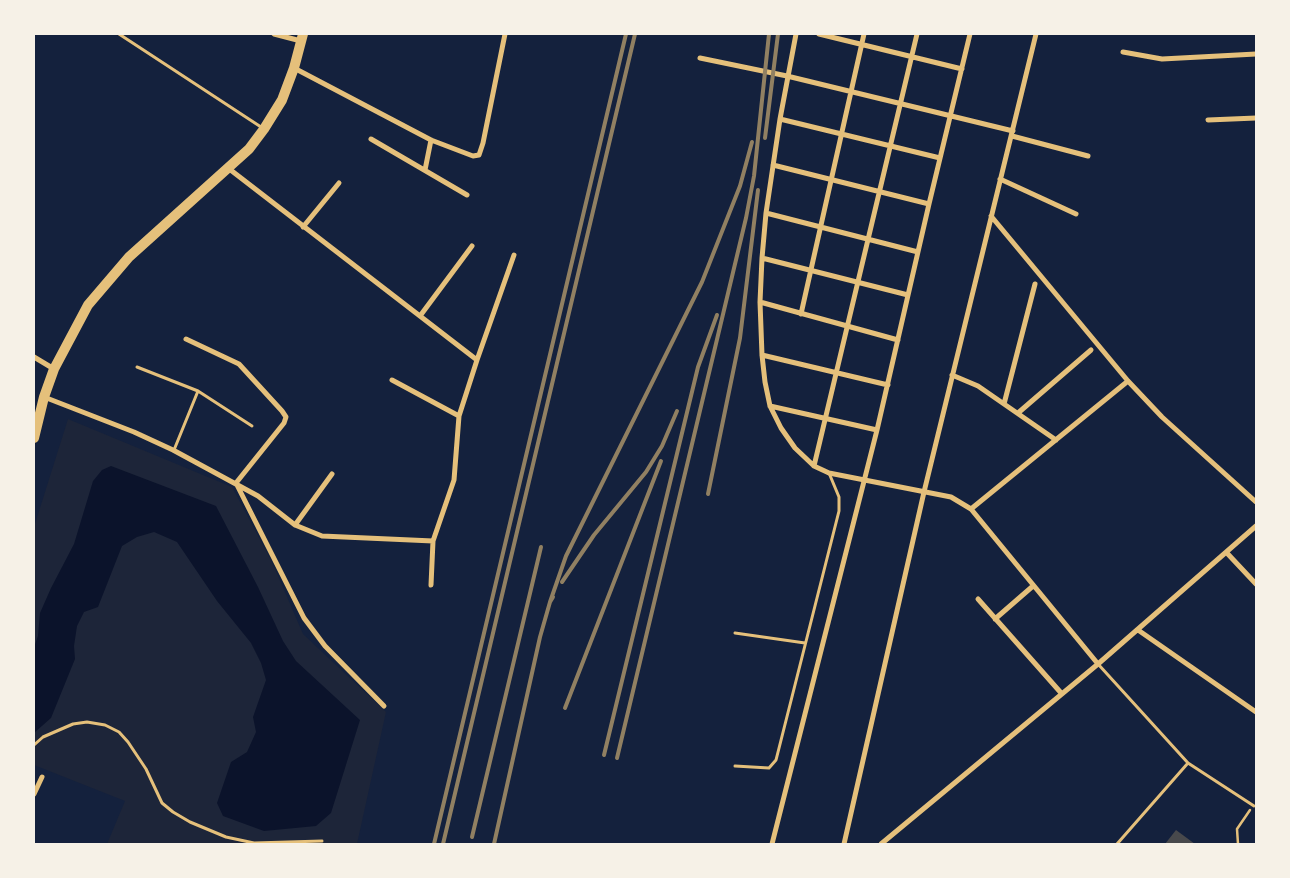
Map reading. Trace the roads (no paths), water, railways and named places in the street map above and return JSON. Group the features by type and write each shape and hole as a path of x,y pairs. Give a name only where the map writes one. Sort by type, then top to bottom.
{"main road":[{"path":"34,438 44,397 54,369 88,305 108,279 129,258 249,149 282,100 294,68 302,38"}],"street":[{"path":"274,34 302,38"},
{"path":"294,68 432,140 473,156 479,155 484,144 506,34"},
{"path":"796,34 787,76 773,165 762,258 760,302 762,355 770,406 781,428 795,448 814,466 829,473 864,481 951,497 971,510 1098,664"},
{"path":"819,34 962,69"},
{"path":"802,314 864,34"},
{"path":"814,466 917,34"},
{"path":"772,844 888,385 970,34"},
{"path":"844,844 924,492 1036,34"},
{"path":"1123,52 1162,59 1256,54"},
{"path":"700,58 787,76 950,116 1088,156"},
{"path":"1208,120 1256,118"},
{"path":"780,119 940,158"},
{"path":"371,139 468,195"},
{"path":"425,170 432,140"},
{"path":"773,165 929,204"},
{"path":"228,168 477,360"},
{"path":"1000,179 1076,214"},
{"path":"303,227 339,183"},
{"path":"766,213 918,252"},
{"path":"991,216 1128,381 1162,417 1256,502"},
{"path":"420,316 472,246"},
{"path":"431,585 433,541 454,480 460,416 477,360 514,255"},
{"path":"762,258 908,295"},
{"path":"1004,404 1035,284"},
{"path":"760,302 898,340"},
{"path":"186,339 239,364 286,417 284,423 236,483"},
{"path":"1018,413 1091,350"},
{"path":"762,355 888,385"},
{"path":"34,357 54,369"},
{"path":"952,376 978,386 1056,440"},
{"path":"392,380 460,416"},
{"path":"971,510 1128,381"},
{"path":"44,397 134,432 174,450 258,496 295,525 322,536 433,541"},
{"path":"770,406 877,430"},
{"path":"295,525 332,474"},
{"path":"236,483 304,618 325,646 384,706"},
{"path":"881,844 1098,664 1256,526"},
{"path":"1226,552 1256,584"},
{"path":"996,619 1033,586"},
{"path":"978,599 1062,694"},
{"path":"1138,630 1256,712"},
{"path":"34,794 42,777"}],"lane":[{"path":"119,34 264,129"},
{"path":"137,368 198,391 252,426"},
{"path":"174,450 198,391"},
{"path":"735,766 769,768 776,760 839,512 839,497 829,473"},
{"path":"735,633 805,643"},
{"path":"1098,664 1188,763 1254,806"},
{"path":"34,744 43,737 73,724 87,722 105,725 119,732 128,742 146,769 162,803 190,822 226,836 254,843 322,841"},
{"path":"1118,844 1188,763"}],"railway":[{"path":"434,844 626,34"},
{"path":"443,844 635,34"},
{"path":"617,758 746,218 754,176 769,34"},
{"path":"765,138 778,34"},
{"path":"550,602 566,556 702,282 740,186 752,142"},
{"path":"708,494 740,338 758,190"},
{"path":"604,755 698,367 717,315"},
{"path":"562,582 594,535 646,472 662,446 677,411"},
{"path":"565,708 661,461"},
{"path":"472,837 541,547"},
{"path":"494,844 540,637 553,597"}]}
